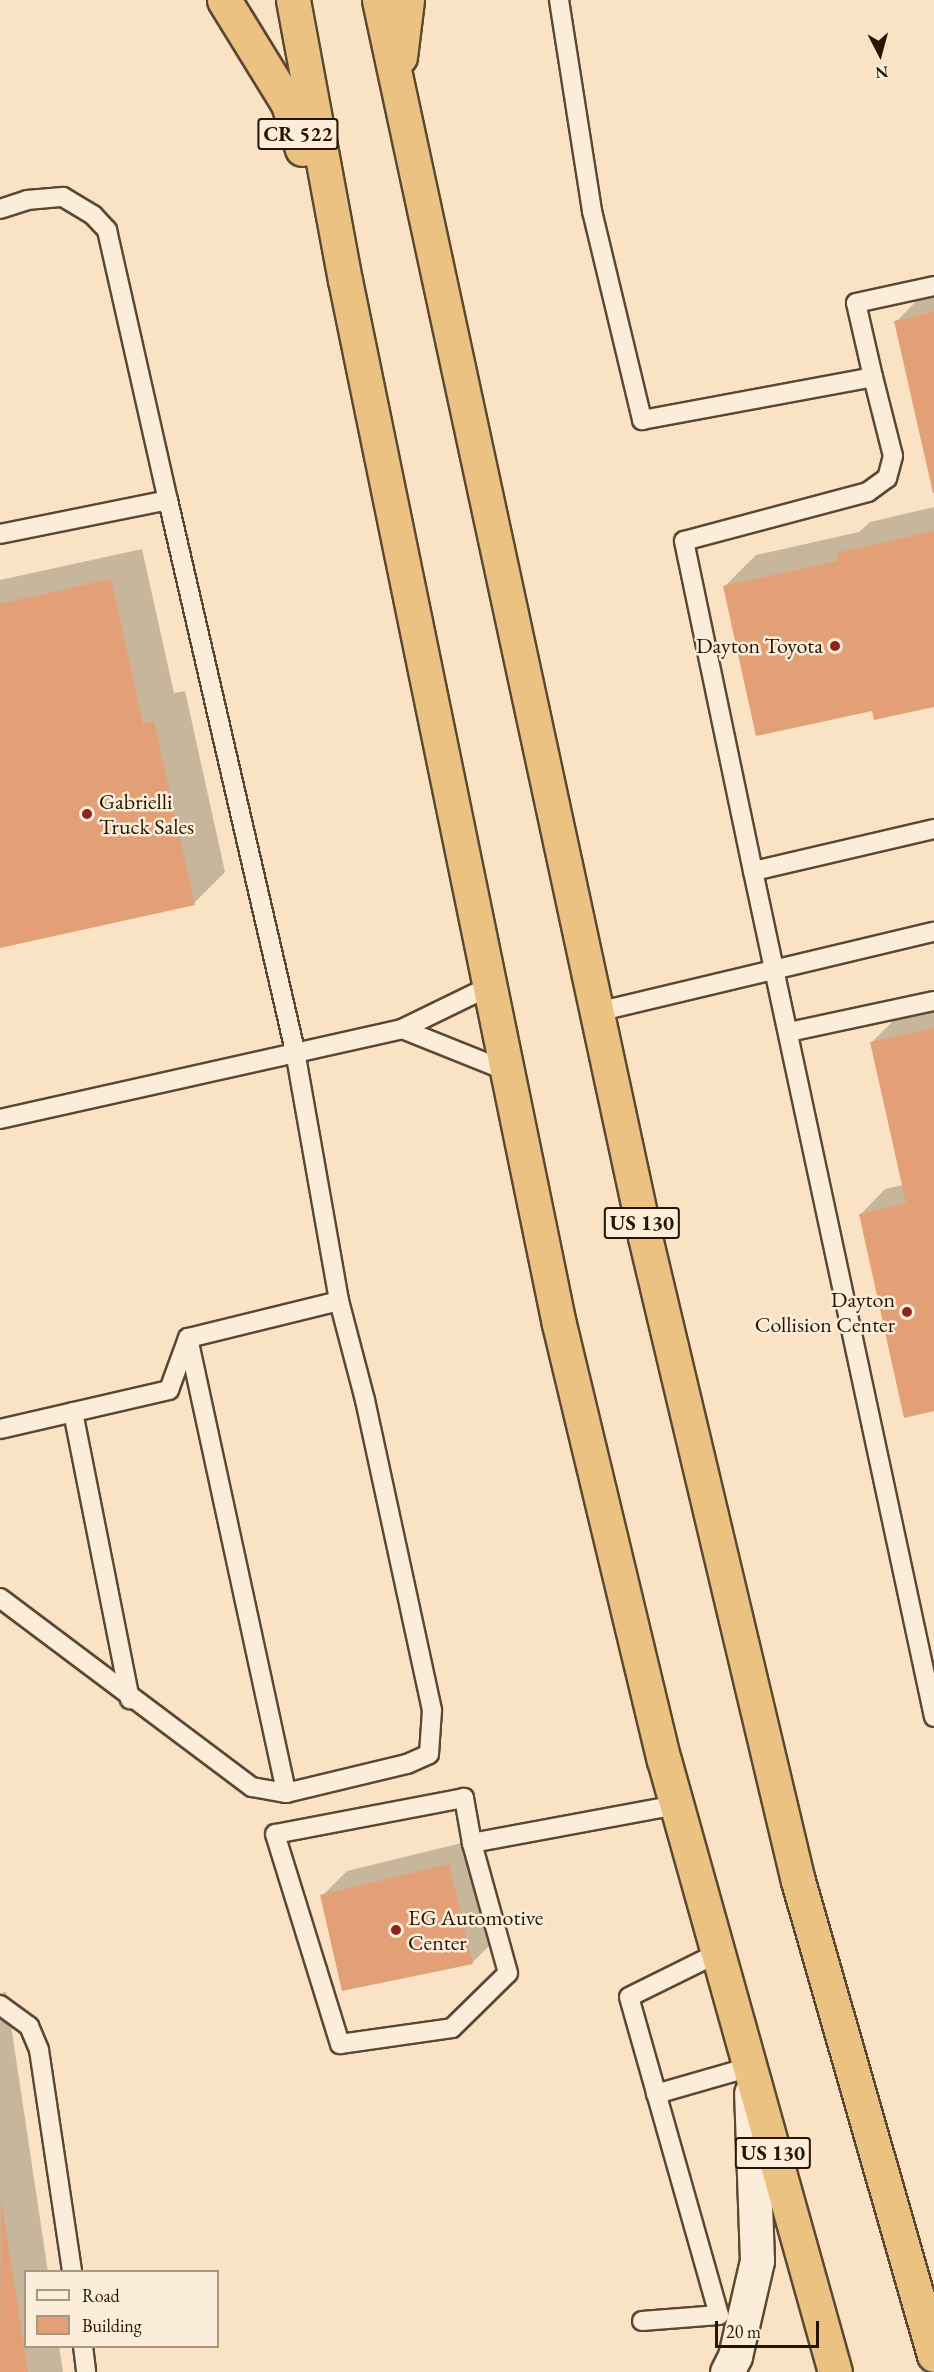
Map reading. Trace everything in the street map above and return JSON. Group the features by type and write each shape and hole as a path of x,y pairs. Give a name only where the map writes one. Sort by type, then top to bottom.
{"highway":[{"name":"CR 522","path":"224,0 288,104 345,280"},
{"name":"US 130","path":"293,0 345,280 559,1324 677,1805 834,2372"},
{"name":"US 130","path":"379,0 645,1237 798,1881 934,2355"},
{"path":"398,80 407,0"}],"street":[{"path":"727,2372 735,2356 757,2261 750,2067"}],"lane":[{"path":"560,0 592,211 642,420 873,377"},
{"path":"0,209 27,200 63,196 93,215 107,230 295,1051 339,1301 394,1530 432,1710 433,1737 429,1754 407,1764 286,1793 252,1788 130,1699 0,1598"},
{"path":"934,286 856,303 893,456 887,478 868,492 684,541 934,1717"},
{"path":"0,534 168,500"},
{"path":"753,871 934,829"},
{"path":"597,1012 934,932"},
{"path":"0,1119 295,1051 402,1029 490,986"},
{"path":"789,1032 934,1001"},
{"path":"402,1029 507,1071"},
{"path":"188,1338 339,1301"},
{"path":"0,1429 169,1390 188,1338"},
{"path":"188,1338 286,1793"},
{"path":"73,1412 130,1699"},
{"path":"464,1798 472,1843 508,1973 452,2028 340,2044 275,1834 464,1798"},
{"path":"472,1843 677,1805"},
{"path":"642,2321 719,2315 628,1997 718,1953"},
{"path":"0,2005 29,2026 39,2050 72,2270"},
{"path":"656,2094 750,2067"},
{"path":"83,2348 86,2372"}],"building":[{"path":"934,312 934,493 933,493 894,321"},
{"name":"Dayton Toyota","path":"934,531 934,707 874,720 872,711 756,736 723,586 838,561 837,553"},
{"name":"Gabrielli Truck Sales","path":"111,579 143,724 154,721 195,905 0,948 0,604"},
{"name":"Dayton Collision Center","path":"934,1028 934,1411 904,1418 859,1214 906,1203 870,1042"},
{"name":"EG Automotive Center","path":"449,1864 473,1964 342,1991 320,1895"},
{"path":"1,2197 28,2372 0,2372"}],"place":[{"name":"Dayton Toyota","path":"835,646"},
{"name":"Gabrielli Truck Sales","path":"87,814"},
{"name":"Dayton Collision Center","path":"907,1312"},
{"name":"EG Automotive Center","path":"396,1930"}]}
